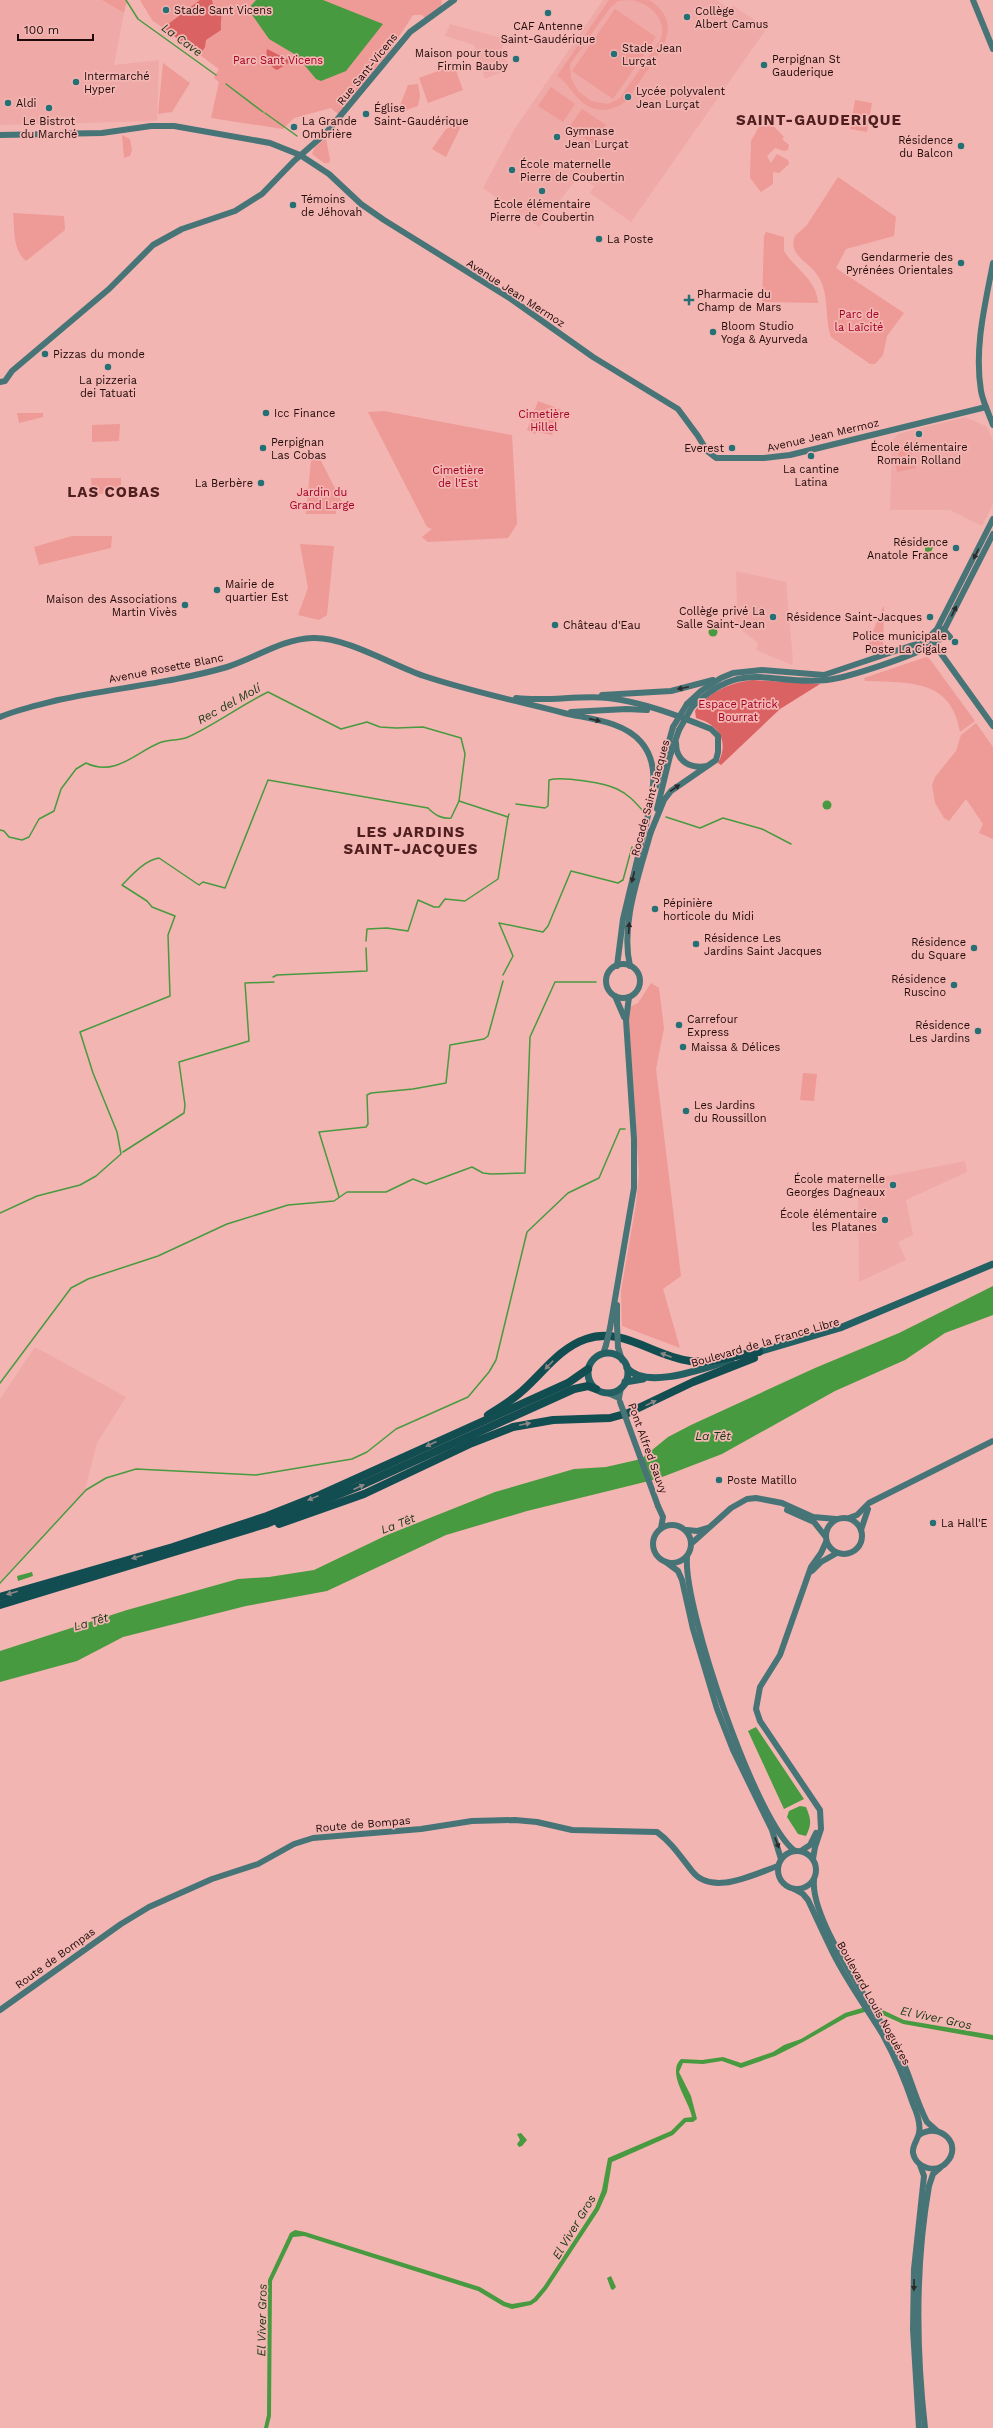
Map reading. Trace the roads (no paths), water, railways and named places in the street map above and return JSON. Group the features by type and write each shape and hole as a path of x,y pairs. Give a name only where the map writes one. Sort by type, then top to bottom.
{"highway":[{"path":"466,1428 520,1393 559,1354 585,1339 598,1336 613,1336 632,1340 666,1356 693,1362 756,1355"},
{"path":"204,1544 276,1526 321,1511 513,1427 553,1420 596,1420 616,1417 756,1355"},
{"path":"0,1597 166,1549 267,1516 320,1495 568,1383 588,1369"},
{"path":"0,1605 266,1524 357,1488 574,1389 588,1386 596,1389"}],"main road":[{"name":"Rue Sant-Vicens","path":"0,382 4,381 12,371 109,288 153,245 182,229 235,211 247,205 262,194 300,155 326,133 410,32 454,0"},
{"path":"973,0 993,49"},
{"name":"Avenue Jean Mermoz","path":"0,135 102,134 151,126 174,126 270,143 300,155 329,174 361,204 384,220 510,299 593,357 678,409 695,431 707,452 716,458 764,458 790,455 986,407"},
{"path":"993,263 980,337 980,388 993,425"},
{"path":"827,680 881,660 886,654 930,638 940,624 993,519"},
{"path":"827,680 848,675 934,644 940,640 993,534"},
{"path":"940,624 950,637"},
{"name":"Avenue Rosette Blanc","path":"0,717 26,708 66,698 227,667 279,645 314,638 340,642 424,676 493,694"},
{"path":"930,638 993,726"},
{"name":"Rocade Saint-Jacques","path":"617,966 624,912 646,825 676,729 701,691 721,678 733,673 762,670 815,675 835,672 886,654"},
{"name":"Rocade Saint-Jacques","path":"690,706 717,687 747,677 827,680"},
{"path":"573,699 607,694 671,691 721,678"},
{"path":"493,694 535,700 607,698 627,701 667,713 711,729 718,736 718,752 716,760 671,791 664,800 650,834"},
{"path":"493,694 610,724 628,731 641,742 654,767 654,786 646,825"},
{"path":"557,711 587,712 632,709 667,713"},
{"path":"676,729 676,749 679,757 686,764 694,767 709,766"},
{"name":"Rocade Saint-Jacques","path":"630,966 628,955 630,918 676,729"},
{"path":"603,1354 610,1328 618,1286 632,1202 635,1174 626,1020 629,997 637,990 640,980 635,970 630,966 617,966 609,972 607,980 608,988 615,996 626,1020"},
{"path":"615,996 629,997"},
{"name":"Boulevard de la France Libre","path":"627,1368 634,1374 666,1377 828,1337 993,1264"},
{"path":"608,1393 621,1388 626,1382 627,1368 622,1360 618,1346 618,1286"},
{"path":"621,1388 620,1400 608,1393 596,1389 589,1380 588,1369 593,1360 603,1354 613,1354 622,1360"},
{"name":"Boulevard de la France Libre","path":"626,1382 639,1379 665,1381 679,1379 756,1355"},
{"name":"Pont Alfred Sauvy","path":"620,1400 663,1517"},
{"path":"813,1859 784,1841 757,1789 725,1713 711,1670 687,1579 687,1557 692,1543 738,1503 747,1499 782,1503 818,1518 849,1518 857,1515 869,1503 993,1441"},
{"path":"807,1578 821,1562 837,1553 847,1554 858,1548 862,1539 861,1530 865,1513 877,1499"},
{"path":"766,1500 814,1522 825,1539 837,1553"},
{"path":"712,1526 697,1531 686,1530 663,1517 661,1528 654,1538 653,1548 658,1557 678,1571 682,1580 693,1629 717,1708 733,1750 772,1830 781,1860"},
{"path":"849,1518 854,1521 861,1530"},
{"path":"804,1788 816,1812 818,1828 810,1844 781,1860 778,1866 779,1876 784,1885 794,1889 805,1888 814,1880 816,1872 813,1859 814,1847 821,1829 821,1819 816,1803 804,1788 760,1721 756,1709 760,1687 780,1655 810,1567 821,1553 828,1526 836,1519"},
{"path":"661,1528 674,1524"},
{"path":"686,1530 692,1543"},
{"path":"666,1562 677,1563 687,1557"},
{"name":"Route de Bompas","path":"0,2010 121,1924 149,1907 212,1879 258,1864 294,1844 313,1838 421,1829 472,1821 537,1822 572,1830 653,1830 675,1847 693,1872 712,1883 726,1883 763,1871"},
{"path":"763,1871 778,1866"},
{"path":"763,1871 779,1876"},
{"name":"Boulevard Louis Noguères","path":"814,1880 813,1894 841,1955 864,1998 908,2072 925,2118 931,2127 937,2130"},
{"name":"Boulevard Louis Noguères","path":"794,1889 803,1894 808,1900 835,1958 864,1998"},
{"name":"Boulevard Louis Noguères","path":"886,2036 912,2098 919,2124 919,2135"},
{"path":"919,2428 913,2329 914,2269 924,2176 913,2149 919,2135 931,2130 937,2130 947,2136 952,2146 950,2158 933,2174 929,2186 920,2269 919,2337 925,2428"},
{"path":"919,2163 929,2168 941,2167"}],"water":[{"path":"256,0 323,0 383,24 346,71 321,81 316,79 296,55 269,39 248,9"},
{"path":"931,540 935,543 930,554 925,554 925,541"},
{"path":"713,627 718,632 713,637 708,632"},
{"path":"825,801 829,801 831,805 829,809 825,809 823,807 823,803"},
{"name":"La Têt","path":"993,1286 993,1315 945,1333 905,1360 835,1391 722,1454 657,1479 527,1511 446,1535 327,1591 246,1606 123,1637 77,1661 0,1682 0,1651 127,1610 238,1579 269,1577 314,1570 387,1535 495,1492 574,1469 606,1467 641,1459 668,1437 691,1425 815,1368 899,1333"},
{"path":"32,1572 33,1576 18,1581 17,1576"},
{"path":"756,1727 804,1799 784,1809 748,1731"},
{"path":"800,1806 806,1807 810,1818 810,1825 806,1836 798,1834 787,1817 789,1811"},
{"path":"872,2005 904,2020 993,2035 993,2040 903,2024 872,2010 847,2017 775,2056 741,2068 722,2061 703,2064 683,2063 679,2072 691,2096 697,2119 693,2122 686,2122 673,2135 612,2162 607,2192 599,2210 547,2289 537,2301 531,2305 512,2309 503,2306 478,2291 304,2236 293,2237 272,2281 271,2416 268,2428 264,2428 267,2415 268,2280 290,2233 295,2230 305,2232 480,2287 505,2302 512,2304 530,2301 544,2286 595,2208 602,2190 608,2158 671,2131 684,2118 692,2117 677,2079 677,2065 681,2059 702,2060 723,2057 741,2063 773,2052 784,2045 801,2039 845,2013"},
{"path":"521,2133 527,2140 522,2146 519,2147 517,2144 520,2140 517,2134"},
{"path":"611,2276 616,2287 613,2290 611,2289 607,2278"}],"waterway":[{"name":"La Cave","path":"126,0 138,19 216,75"},
{"name":"La Cave","path":"226,84 263,112"},
{"name":"La Cave","path":"265,113 297,136"},
{"name":"Rec del Molí","path":"0,830 4,831 9,837 22,840 29,837 39,819 54,811 61,789 76,769 86,763 96,767 106,767 124,762 159,743 188,737 268,692 341,729 367,722 380,727 423,727 461,738 465,754 459,801 508,817 509,814"},
{"name":"Rec del Molí","path":"516,804 545,808 548,806 549,780 563,779 594,782 617,789 634,801 643,811"},
{"path":"0,1213 37,1196 80,1185 96,1176 121,1154 117,1132 93,1073 80,1032 170,996 168,935 175,916 152,907 147,901 122,885 134,873 144,865 154,859 159,858 199,885 203,882 225,888 268,780 428,808 436,815 444,818 451,818 459,801"},
{"path":"366,941 367,929 387,928 408,931 418,900 434,907 439,907 445,899 465,901 498,879 508,817"},
{"name":"Rec del Molí","path":"666,817 700,828 723,818 762,829 791,844"},
{"path":"503,975 513,956 499,923 543,932 548,926 571,871 618,883 623,880 632,847"},
{"path":"273,977 277,975 367,971 366,948"},
{"path":"339,1197 319,1132 366,1127 368,1124 367,1095 371,1093 413,1089 446,1083 450,1045 484,1039 488,1036 503,981"},
{"path":"123,1152 184,1113 185,1105 179,1062 249,1041 245,983 274,982"},
{"path":"0,1383 71,1288 88,1279 158,1256 227,1224 288,1205 334,1201 347,1192 386,1192 413,1179 426,1184 472,1167 483,1173 491,1174 525,1173 530,1037 555,982 596,982"},
{"path":"0,1583 86,1490 106,1478 136,1469 256,1475 352,1459 367,1452 396,1429 468,1397 489,1372 496,1360 527,1232 568,1193 599,1178 620,1129 625,1129"}],"place":[{"name":"Stade Sant Vicens","path":"166,10"},
{"name":"CAF Antenne Saint-Gaudérique","path":"548,13"},
{"name":"Collège Albert Camus","path":"687,17"},
{"name":"Stade Jean Lurçat","path":"614,54"},
{"name":"Maison pour tous Firmin Bauby","path":"516,59"},
{"name":"Perpignan St Gauderique","path":"764,65"},
{"name":"Intermarché Hyper","path":"76,82"},
{"name":"Lycée polyvalent Jean Lurçat","path":"628,97"},
{"name":"Aldi","path":"8,103"},
{"name":"Le Bistrot du Marché","path":"49,108"},
{"name":"Église Saint-Gaudérique","path":"366,114"},
{"name":"La Grande Ombrière","path":"294,127"},
{"name":"Gymnase Jean Lurçat","path":"557,137"},
{"name":"Résidence du Balcon","path":"961,146"},
{"name":"École maternelle Pierre de Coubertin","path":"512,170"},
{"name":"École élémentaire Pierre de Coubertin","path":"542,191"},
{"name":"Témoins de Jéhovah","path":"293,205"},
{"name":"La Poste","path":"599,239"},
{"name":"Gendarmerie des Pyrénées Orientales","path":"961,263"},
{"name":"Pharmacie du Champ de Mars","path":"689,300"},
{"name":"Bloom Studio Yoga & Ayurveda","path":"713,332"},
{"name":"Pizzas du monde","path":"45,354"},
{"name":"La pizzeria dei Tatuati","path":"108,367"},
{"name":"Icc Finance","path":"266,413"},
{"name":"École élémentaire Romain Rolland","path":"919,434"},
{"name":"Perpignan Las Cobas","path":"263,448"},
{"name":"Everest","path":"732,448"},
{"name":"La cantine Latina","path":"811,456"},
{"name":"La Berbère","path":"261,483"},
{"name":"Résidence Anatole France","path":"956,548"},
{"name":"Mairie de quartier Est","path":"217,590"},
{"name":"Maison des Associations Martin Vivès","path":"185,605"},
{"name":"Collège privé La Salle Saint-Jean","path":"773,617"},
{"name":"Résidence Saint-Jacques","path":"930,617"},
{"name":"Château d'Eau","path":"555,625"},
{"name":"Police municipale Poste La Cigale","path":"955,642"},
{"name":"Pépinière horticole du Midi","path":"655,909"},
{"name":"Résidence Les Jardins Saint Jacques","path":"696,944"},
{"name":"Résidence du Square","path":"974,948"},
{"name":"Résidence Ruscino","path":"954,985"},
{"name":"Carrefour Express","path":"679,1025"},
{"name":"Résidence Les Jardins","path":"978,1031"},
{"name":"Maissa & Délices","path":"683,1047"},
{"name":"Les Jardins du Roussillon","path":"686,1111"},
{"name":"École maternelle Georges Dagneaux","path":"893,1185"},
{"name":"École élémentaire les Platanes","path":"885,1220"},
{"name":"Poste Matillo","path":"719,1480"},
{"name":"La Hall'E","path":"933,1523"}],"district":[{"name":"SAINT-GAUDERIQUE","path":"819,120"},
{"name":"LAS COBAS","path":"114,492"},
{"name":"LES JARDINS SAINT-JACQUES","path":"411,840"}],"park label":[{"name":"Parc Sant Vicens","path":"278,60"},
{"name":"Parc de la Laïcité","path":"859,320"},
{"name":"Cimetière Hillel","path":"544,420"},
{"name":"Cimetière de l'Est","path":"458,476"},
{"name":"Jardin du Grand Large","path":"322,498"},
{"name":"Espace Patrick Bourrat","path":"738,710"}],"water label":[{"name":"El Viver Gros","path":"936,2018"},
{"name":"El Viver Gros","path":"574,2227"},
{"name":"El Viver Gros","path":"262,2320"}]}
